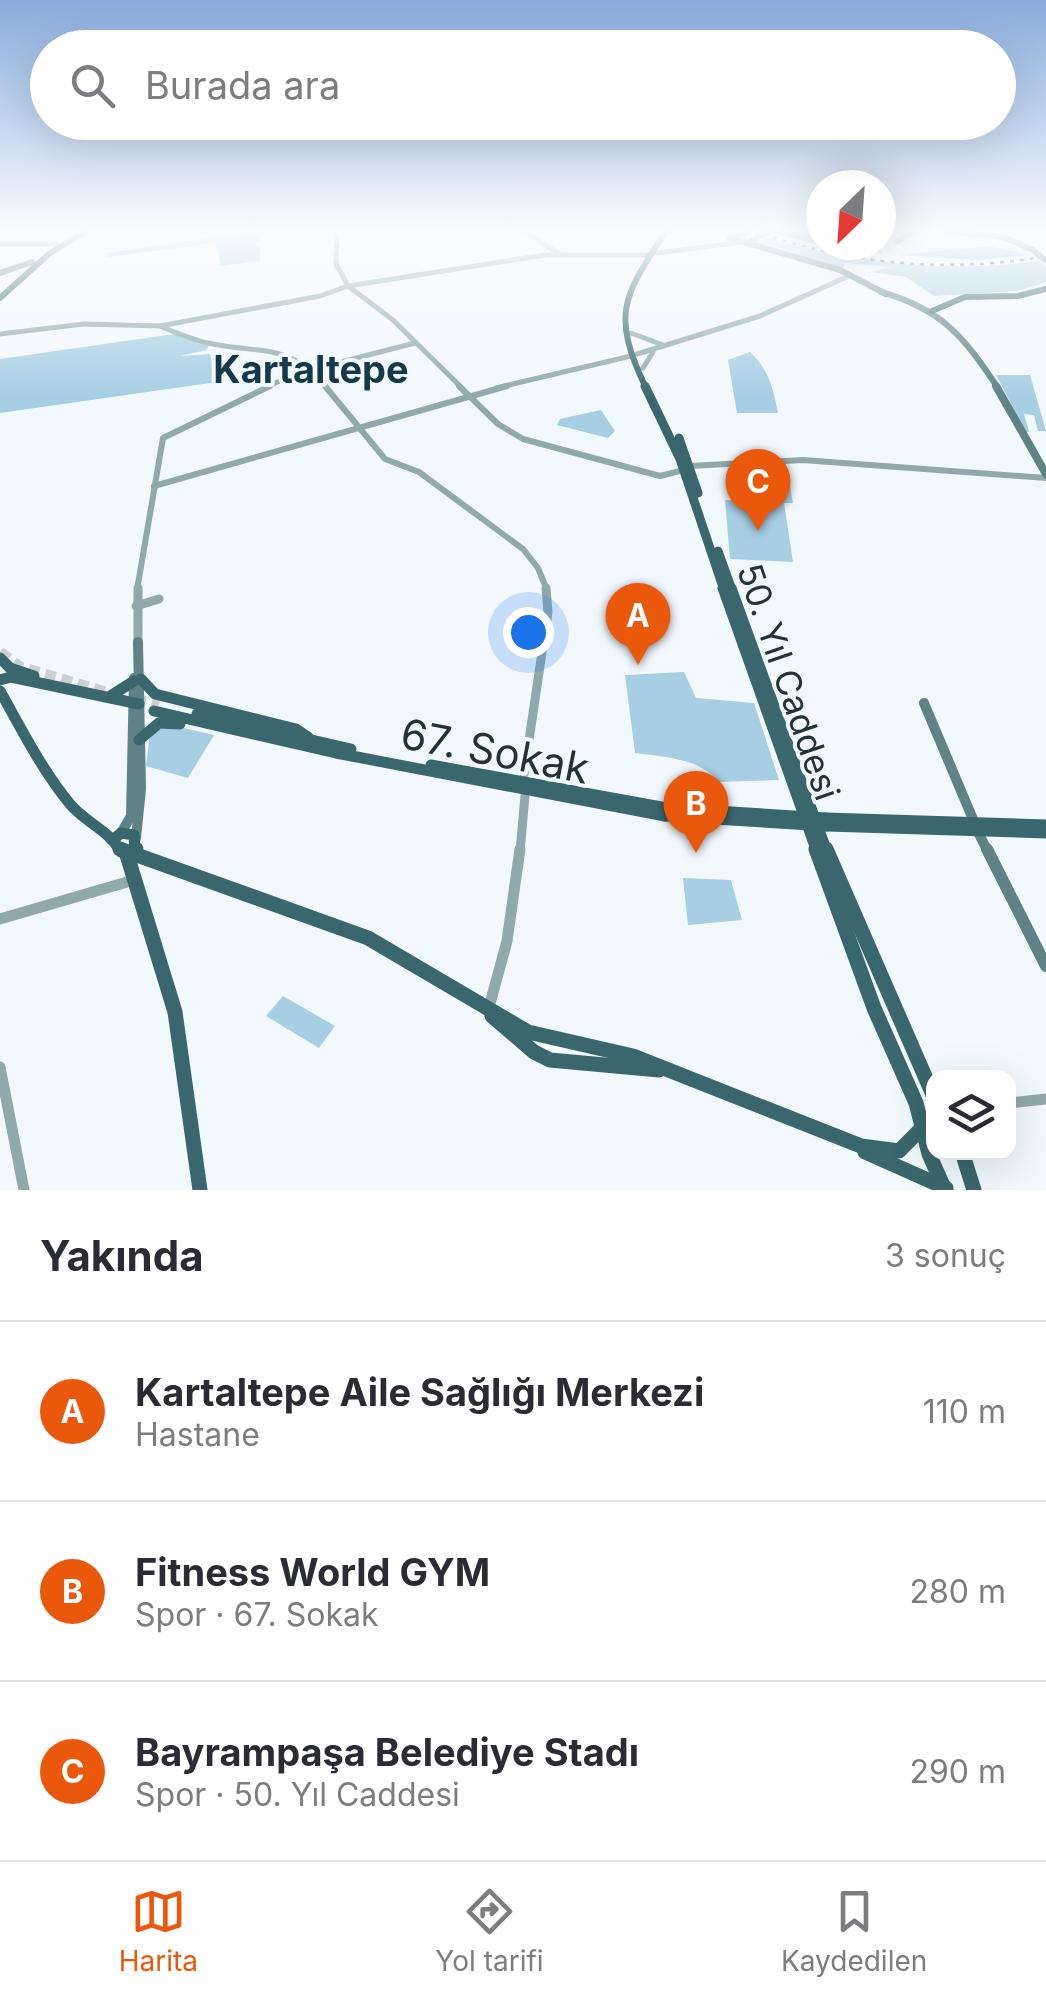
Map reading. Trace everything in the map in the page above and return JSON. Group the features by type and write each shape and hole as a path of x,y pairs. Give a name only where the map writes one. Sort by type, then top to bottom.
{"main road":[{"name":"50. Yıl Caddesi","path":"633,287 626,298 633,354 687,468 830,862 926,1080"},
{"name":"50. Yıl Caddesi","path":"633,354 634,287"},
{"path":"872,287 936,315 958,337 999,390 1046,476"},
{"path":"936,315 965,297 1010,297 1046,288"},
{"name":"50. Yıl Caddesi","path":"700,506 759,696 874,1008 926,1121"},
{"path":"118,836 131,816 138,642"},
{"path":"0,658 21,676 136,703"},
{"path":"0,680 21,676 136,703"},
{"path":"112,695 138,680"},
{"path":"138,680 155,694 296,729 313,741"},
{"path":"0,691 48,776 74,809 118,836 136,838"},
{"path":"130,855 137,850 140,806 136,703"},
{"path":"924,703 976,828 1046,966"},
{"name":"67. Sokak","path":"465,775 156,708 288,742 465,775 666,812 976,828"},
{"path":"139,740 155,725 166,722 278,747 288,742"},
{"path":"976,828 1046,825"},
{"path":"976,828 1046,834"},
{"path":"118,836 130,855 134,880 175,1012 200,1190"},
{"path":"130,855 368,938 398,952 488,1012 528,1032 633,1056 861,1146 899,1152 910,1147 926,1126"},
{"path":"488,1012 534,1052 550,1060 664,1070"},
{"path":"550,1060 549,1047 555,1039"},
{"path":"569,1062 575,1056 574,1042"},
{"path":"828,1134 946,1189"},
{"name":"50. Yıl Caddesi","path":"938,1160 946,1189"},
{"path":"965,1160 974,1190"}],"street":[{"path":"0,334 84,324 160,326 320,296 347,287"},
{"path":"349,287 384,312 511,434 660,476 687,468 803,460 1046,476"},
{"path":"154,486 467,395 665,346 760,316 826,287"},
{"path":"160,326 212,344 274,349 298,358 312,369 385,459 419,472 524,549 544,581 547,624 524,774"},
{"path":"631,334 665,346"},
{"path":"138,642 135,607 139,562 168,435 294,374 415,343"},
{"path":"606,361 640,368 648,356 665,346"},
{"path":"135,607 159,599"},
{"path":"488,1012 496,995 506,938 525,796"},
{"path":"0,919 134,880"},
{"path":"0,1066 24,1190"},
{"path":"1016,1102 1046,1099"}],"shaded area":[{"path":"920,287 1031,287 1017,291 934,296"},
{"path":"174,334 209,345 207,350 180,356 210,354 217,382 0,413 0,359"},
{"path":"750,352 769,380 778,413 737,413 728,360"},
{"path":"996,375 1030,375 1046,431 1038,431 1034,415 1024,414 1026,432"},
{"path":"601,410 615,431 608,438 557,425 560,419"},
{"path":"747,468 787,468 793,503 784,503 793,562 730,559 725,500 757,501"},
{"path":"684,672 696,698 754,703 779,780 720,782 691,763 635,753 625,675"},
{"path":"171,725 214,735 188,778 146,766 150,733"},
{"path":"683,878 731,880 742,920 688,925"},
{"path":"283,996 335,1026 319,1048 266,1016"}],"tunnel":[{"path":"0,652 20,667 109,693"},
{"path":"135,699 159,705"}],"place":[{"name":"Bayrampaşa Belediye Stadı","path":"758,531"},
{"name":"Kartaltepe Aile Sağlığı Merkezi","path":"638,665"},
{"name":"Fitness World GYM","path":"696,853"}],"district":[{"name":"Kartaltepe","path":"311,370"}]}
